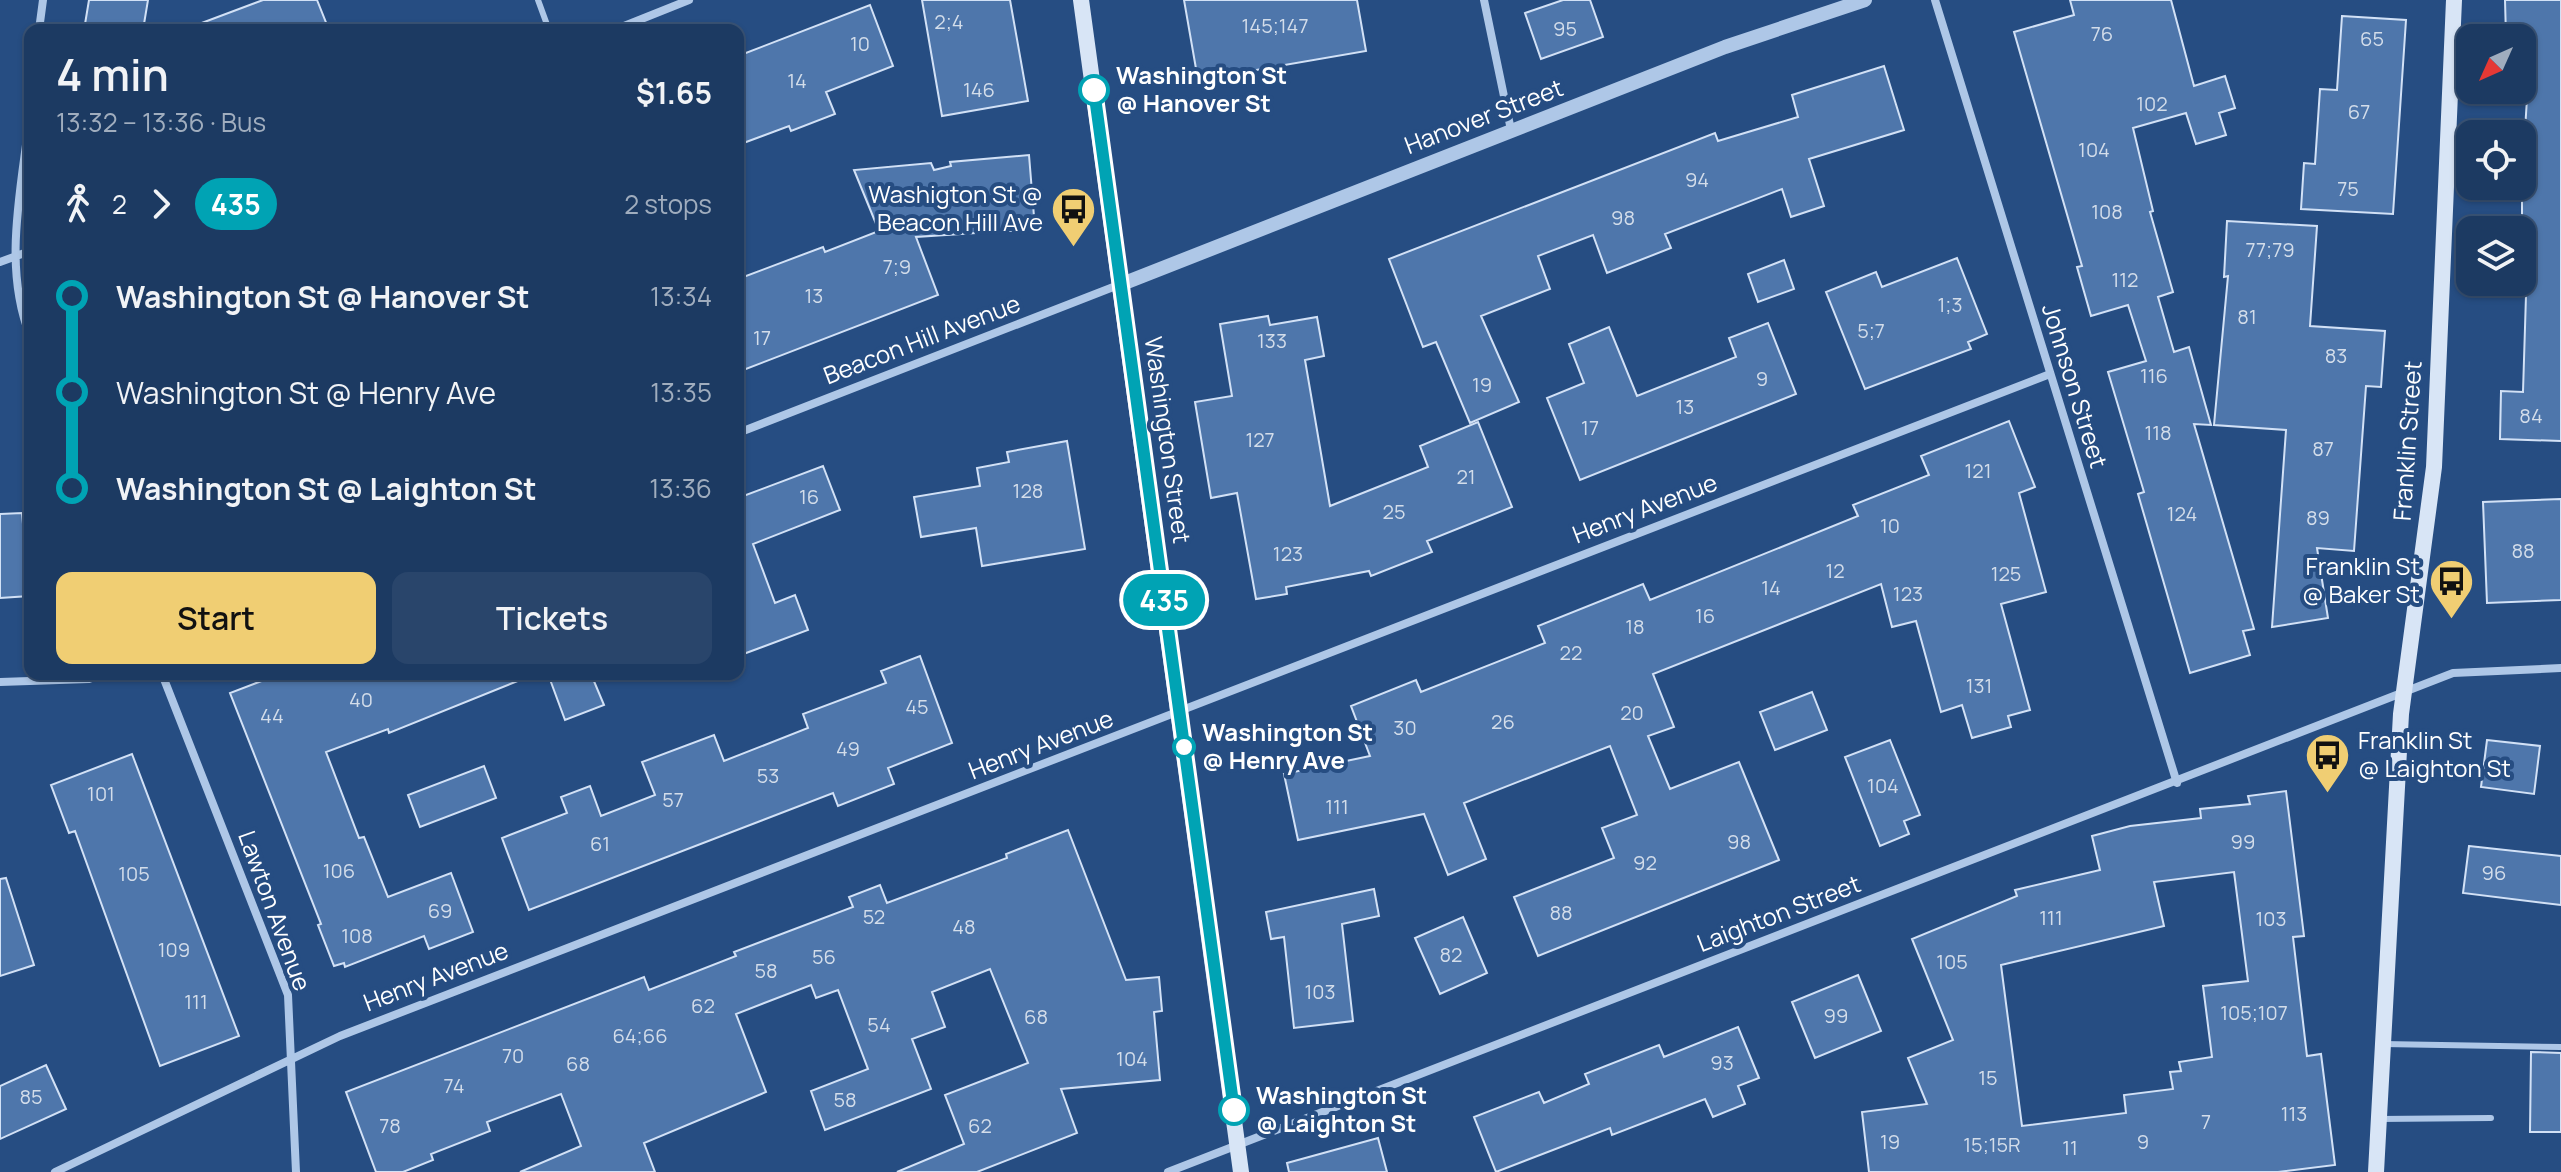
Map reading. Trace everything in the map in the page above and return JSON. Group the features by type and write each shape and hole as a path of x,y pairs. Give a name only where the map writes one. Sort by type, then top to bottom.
{"main road":[{"name":"Washington Street","path":"1081,0 1241,1172"},
{"name":"Franklin Street","path":"2376,1172 2404,692 2434,467 2454,0"}],"street":[{"path":"40,24 43,0"},
{"path":"629,24 689,0"},
{"path":"1484,0 1511,130"},
{"name":"Hanover Street","path":"1122,284 1725,47 1865,0"},
{"name":"Johnson Street","path":"1935,0 2177,783"},
{"path":"24,167 14,256 17,303 24,321"},
{"path":"0,262 24,253"},
{"name":"Beacon Hill Avenue","path":"744,431 1122,284"},
{"name":"Henry Avenue","path":"55,1172 340,1036 1180,714 2050,374"},
{"name":"Laighton Street","path":"1168,1172 1238,1142 2177,783 2453,673 2561,668"},
{"path":"0,682 59,680"},
{"name":"Lawton Avenue","path":"164,680 288,995 296,1172"}],"lane":[{"path":"538,0 547,24"},
{"path":"2383,1044 2561,1047"},
{"path":"2379,1119 2491,1118"}],"building":[{"path":"89,0 148,0 144,24 85,24"},
{"path":"263,0 317,0 327,24 199,24"},
{"path":"922,0 1010,0 1028,101 942,116"},
{"path":"1184,0 1357,0 1366,51 1198,80"},
{"path":"1563,0 1590,0 1603,37 1541,59 1525,13"},
{"path":"2070,0 2171,0 2194,86 2225,76 2235,108 2219,113 2226,135 2196,144 2186,113 2133,128 2153,211 2150,212 2173,292 2158,297 2174,352 2189,347 2211,425 2194,424 2254,629 2243,631 2250,655 2190,673 2138,494 2144,492 2108,372 2146,361 2128,305 2091,316 2077,267 2082,266 2014,32 2074,15"},
{"path":"2505,0 2561,0 2561,441 2500,439 2501,391 2523,392 2526,296 2536,296 2536,216 2522,216 2522,200 2536,200 2536,120 2526,120 2527,104 2536,104 2536,24 2506,24"},
{"path":"870,5 893,66 826,92 835,114 791,131 789,126 744,143 744,54"},
{"path":"2342,16 2406,20 2393,214 2301,209 2304,163 2315,164 2320,89 2337,90"},
{"path":"1884,66 1904,130 1809,159 1824,206 1791,217 1782,189 1665,234 1671,248 1607,273 1593,235 1538,256 1550,289 1481,316 1519,402 1470,423 1436,342 1423,347 1389,259 1715,133 1718,141 1798,117 1792,95"},
{"path":"1029,155 1035,229 916,237 938,295 744,370 744,277 823,247 825,252 879,231 854,170 931,163 934,170 951,166 950,162"},
{"path":"2227,221 2317,226 2310,326 2385,331 2381,387 2366,386 2354,551 2317,548 2328,618 2272,627 2286,430 2214,425 2228,276 2224,277"},
{"path":"1957,258 1987,334 1968,342 1971,349 1865,389 1826,292 1876,272 1882,287"},
{"path":"1784,260 1794,289 1758,302 1748,274"},
{"path":"1268,316 1270,325 1317,317 1324,356 1305,360 1330,506 1428,467 1420,446 1478,422 1512,507 1427,541 1432,552 1371,576 1369,571 1286,587 1287,594 1256,599 1237,493 1211,498 1195,402 1232,396 1220,324"},
{"path":"1768,323 1796,394 1580,480 1547,398 1584,383 1569,344 1609,327 1637,396 1736,357 1729,338"},
{"path":"2009,421 2035,487 2019,493 2046,592 2001,604 2030,710 2008,716 2011,727 1972,738 1962,705 1941,712 1916,621 1892,627 1881,584 1653,674 1674,727 1648,736 1670,789 1739,762 1779,860 1538,956 1514,897 1614,858 1602,828 1637,815 1610,746 1464,803 1486,859 1448,875 1424,814 1298,840 1284,774 1370,756 1351,706 1416,680 1421,692 1545,643 1538,626 1643,584 1650,600 1858,516 1853,505 1929,475 1921,456"},
{"path":"1067,441 1085,549 982,566 976,528 921,537 914,497 980,486 977,468 1009,462 1007,452"},
{"path":"823,466 840,510 753,544 775,603 795,595 808,630 744,654 744,496"},
{"path":"2561,499 2561,600 2487,603 2483,502"},
{"path":"22,513 24,596 0,598 0,514"},
{"path":"920,656 952,743 888,768 894,784 838,806 833,793 529,910 502,838 567,813 561,797 590,786 601,816 655,795 642,762 714,735 724,761 808,728 803,714 886,683 881,671"},
{"path":"264,680 520,680 389,733 388,729 326,752 359,838 364,837 388,897 451,873 473,932 429,949 424,936 345,967 344,963 334,966 318,925 321,924 230,693"},
{"path":"550,680 594,680 604,705 565,720"},
{"path":"1812,692 1827,730 1775,750 1760,712"},
{"path":"1890,740 1920,815 1904,821 1909,834 1880,846 1845,757"},
{"path":"2487,740 2540,746 2534,794 2481,787"},
{"path":"132,754 239,1036 160,1066 75,831 69,833 51,785"},
{"path":"484,766 496,798 420,827 408,795"},
{"path":"2286,791 2304,936 2293,937 2307,1056 2321,1054 2335,1165 2278,1172 1869,1172 1862,1112 1927,1104 1908,1058 1953,1040 1912,939 2017,896 2015,890 2100,870 2092,836 2130,826 2201,818 2200,809 2250,804 2248,796","holes":["2234,872 2248,981 2203,986 2212,1057 2179,1062 2181,1071 2170,1072 2173,1089 2124,1095 2126,1113 2022,1126 2001,965 2164,926 2154,882"]},
{"path":"1068,830 1126,980 1159,977 1162,1011 1154,1012 1160,1080 1061,1089 1077,1133 977,1172 897,1172 964,1144 945,1095 1028,1063 990,969 932,992 945,1027 912,1039 931,1089 825,1130 811,1091 868,1069 838,990 816,998 811,985 736,1014 766,1092 644,1143 655,1172 520,1172 581,1146 561,1094 487,1122 490,1131 431,1154 433,1160 403,1172 376,1172 346,1092 644,977 649,990 736,956 734,952 853,907 849,897 880,885 887,903 1007,858 1006,854"},
{"path":"2469,846 2561,856 2561,905 2463,893"},
{"path":"6,878 34,965 0,976 0,879"},
{"path":"1374,889 1379,916 1342,924 1353,1021 1294,1028 1284,937 1271,939 1266,912"},
{"path":"1463,917 1487,973 1440,994 1415,938"},
{"path":"1858,975 1881,1031 1815,1058 1792,1002"},
{"path":"1738,1027 1759,1078 1738,1086 1745,1104 1713,1117 1705,1099 1612,1135 1610,1128 1496,1172 1474,1117 1539,1092 1544,1103 1589,1084 1585,1074 1659,1045 1664,1057"},
{"path":"2531,1052 2561,1053 2561,1132 2530,1132"},
{"path":"46,1065 66,1109 0,1139 0,1086"},
{"path":"1378,1138 1387,1172 1289,1172 1287,1163"}],"bus line":[{"name":"435","path":"1094,90 1234,1110"}],"place":[{"name":"Washington St @ Hanover St","path":"1094,90"},
{"name":"Washigton St @ Beacon Hill Ave","path":"1074,248"},
{"name":"Franklin St @ Baker St","path":"2451,620"},
{"name":"Washington St @ Henry Ave","path":"1184,747"},
{"name":"Franklin St @ Laighton St","path":"2327,794"},
{"name":"Washington St @ Laighton St","path":"1234,1110"}]}
